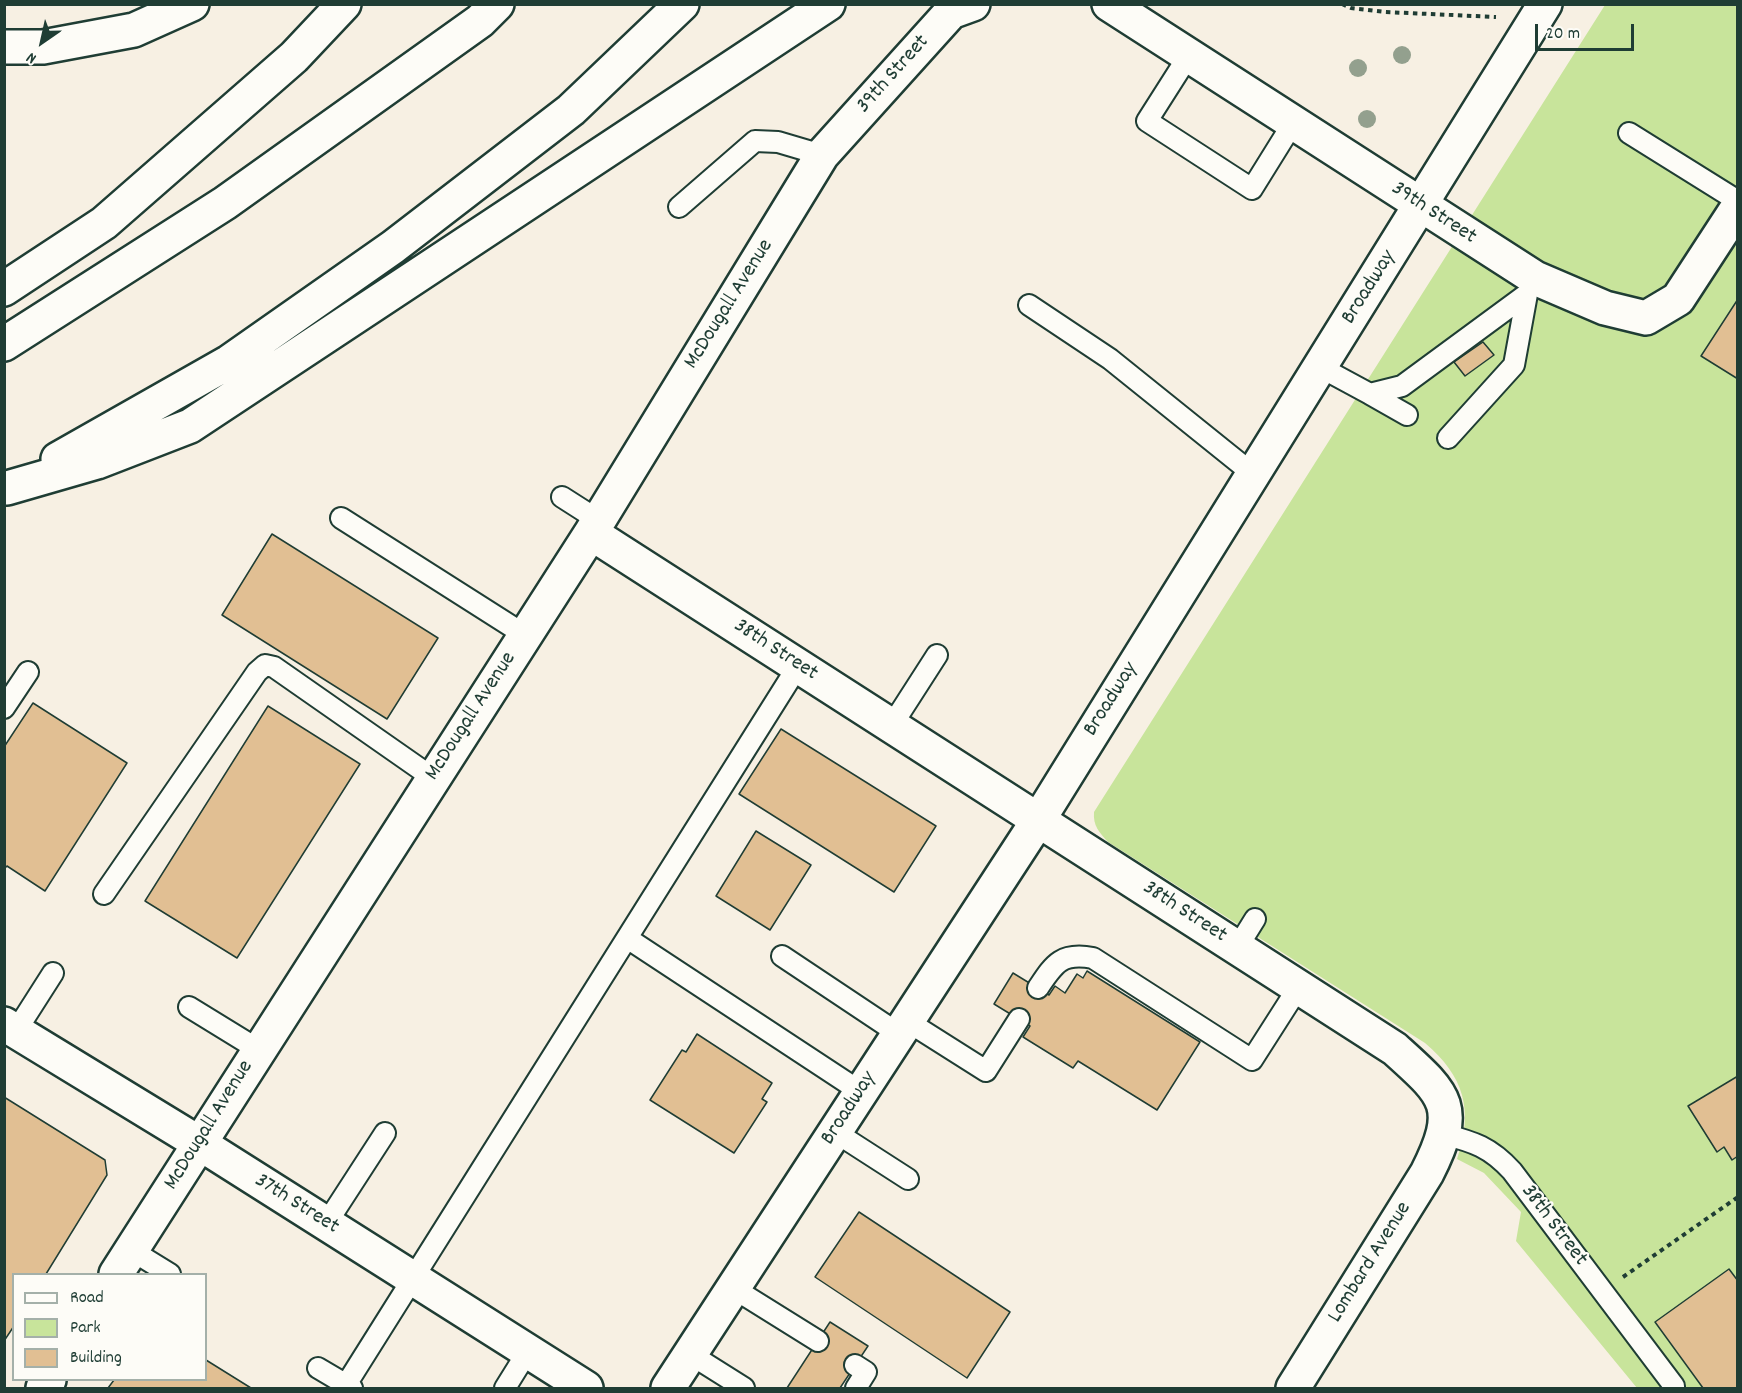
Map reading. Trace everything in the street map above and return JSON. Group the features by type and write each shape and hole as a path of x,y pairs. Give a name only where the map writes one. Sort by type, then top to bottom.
{"main road":[{"path":"4,47 43,48 134,30 192,4"},
{"path":"4,289 104,223 294,57 344,4"},
{"path":"4,344 225,203 480,21 498,4"},
{"path":"6,489 229,362 393,247 571,110 682,4"},
{"path":"6,489 97,462 190,426 828,4"},
{"name":"39th Street","path":"822,155 951,12 973,4"},
{"name":"39th Street","path":"1109,4 1420,206 1531,286 1646,318 1678,299 1737,207"},
{"name":"Broadway","path":"668,1389 1039,819 1541,12"},
{"name":"McDougall Avenue","path":"123,1262 595,527 822,155"},
{"name":"38th Street","path":"595,527 798,666 1395,1049 1416,1067 1442,1097 1446,1109 1443,1134"},
{"name":"37th Street","path":"10,1028 199,1143 586,1389"},
{"name":"Lombard Avenue","path":"1293,1389 1427,1173 1437,1154 1443,1134"}],"lane":[{"path":"1189,55 1147,121 1252,189 1293,123"},
{"path":"1629,133 1737,201"},
{"path":"679,207 755,141 778,142 822,155"},
{"path":"1370,394 1402,386 1531,286"},
{"path":"1448,438 1514,365 1531,286"},
{"path":"1029,305 1110,359 1253,474"},
{"path":"1320,367 1407,415"},
{"path":"562,497 595,527"},
{"path":"341,518 525,635"},
{"path":"892,725 937,655"},
{"path":"104,894 257,672 265,665 274,667 433,778"},
{"path":"318,1368 347,1387 798,666"},
{"path":"4,708 28,672"},
{"path":"1237,948 1255,919"},
{"path":"627,938 861,1092"},
{"path":"1038,988 1054,964 1066,957 1080,955 1093,958 1252,1060 1298,988"},
{"path":"782,956 903,1028 986,1071 1019,1019"},
{"path":"10,1028 53,973"},
{"path":"189,1007 259,1050"},
{"path":"835,1132 908,1179"},
{"path":"326,1224 386,1133"},
{"name":"38th Street","path":"1443,1134 1479,1145 1497,1155 1512,1171 1673,1387"},
{"path":"123,1262 163,1273"},
{"path":"733,1288 818,1341"},
{"path":"505,1389 528,1351"},
{"path":"690,1354 744,1389"},
{"path":"855,1365 866,1372 856,1389"}],"path":[{"path":"1342,4 1351,8 1385,12 1541,12"},
{"path":"1602,1290 1737,1197"}],"green space":[{"path":"1605,5 1737,5 1737,1388 1637,1388 1516,1241 1521,1212 1484,1173 1457,1159 1465,1125 1465,1109 1457,1081 1438,1055 1425,1043 1108,842 1094,821 1094,812"}],"building":[{"path":"1738,299 1738,379 1701,356"},
{"path":"1483,342 1494,355 1465,376 1454,362"},
{"path":"272,534 438,638 387,719 222,615"},
{"path":"33,703 127,763 45,891 7,866 4,869 4,747"},
{"path":"268,706 360,764 237,958 145,901"},
{"path":"781,729 936,826 894,892 739,794"},
{"path":"756,831 811,865 770,930 716,896"},
{"path":"1087,971 1200,1042 1157,1110 1078,1061 1073,1068 1023,1037 1030,1026 994,1004 1013,973 1049,995 1055,986 1065,993 1077,974 1083,978"},
{"path":"697,1034 772,1083 762,1099 767,1102 734,1153 650,1100 682,1050 686,1052"},
{"path":"1738,1076 1738,1156 1732,1160 1724,1147 1717,1152 1688,1106"},
{"path":"4,1097 105,1160 107,1175 47,1273 12,1273 12,1329 4,1341"},
{"path":"859,1212 1010,1312 967,1378 815,1277"},
{"path":"1729,1269 1738,1281 1738,1388 1703,1388 1655,1322"},
{"path":"830,1322 868,1346 840,1388 787,1388"},
{"path":"207,1361 251,1388 108,1388 113,1381 207,1381"}]}
